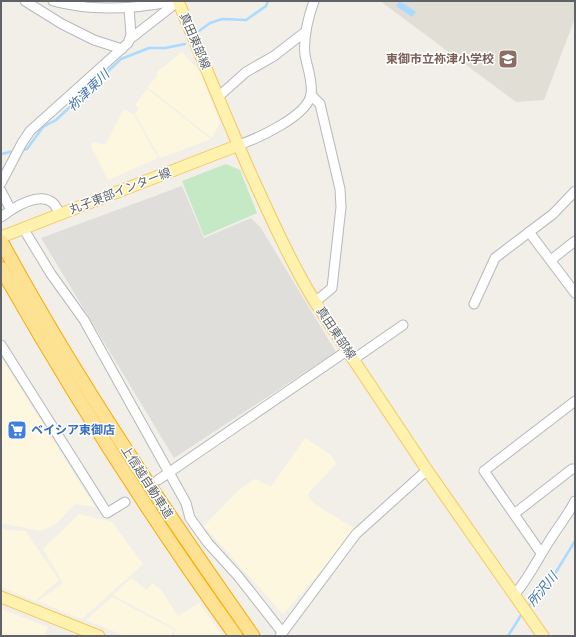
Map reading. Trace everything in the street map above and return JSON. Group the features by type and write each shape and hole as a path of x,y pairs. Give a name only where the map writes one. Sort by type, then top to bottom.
{"highway":[{"name":"上信越自動車道","path":"4,245 70,359 147,483 253,636"},
{"name":"上信越自動車道","path":"1,268 90,419 194,577 236,636"}],"main road":[{"name":"真田東部線","path":"174,3 298,275 427,470 543,636"},
{"name":"丸子東部インター線","path":"1,237 239,145"},
{"path":"1,597 98,636"}],"street":[{"path":"25,1 62,24 94,40 122,49"},
{"path":"53,1 85,8 129,8 174,3"},
{"path":"239,145 268,133 290,120 305,107 311,94 310,77 305,54 305,32 314,1"},
{"path":"1,182 30,131 87,82 122,49 130,39 174,3"},
{"path":"129,8 130,39"},
{"path":"218,97 246,72 274,56 305,32"},
{"path":"311,94 320,104 340,188 341,207 332,288 315,302"},
{"path":"1,191 11,210"},
{"path":"474,304 495,258 553,214 575,191"},
{"path":"1,217 28,201 47,200 54,204 60,214"},
{"path":"23,228 51,274 84,320 186,503 190,518 208,543 238,576 281,634 356,534 427,470"},
{"path":"529,232 575,293"},
{"path":"551,260 575,242"},
{"path":"158,480 351,355 403,325"},
{"path":"1,345 107,513 125,502"},
{"path":"541,553 484,471 575,401"},
{"path":"514,514 575,468"},
{"path":"517,598 541,553 575,501"}],"shaded area":[{"name":"東御市立祢津小学校","path":"380,1 575,1 575,18 544,100 516,102"},
{"path":"182,52 201,73 220,123 212,138 147,87 157,76 157,72"},
{"path":"147,89 211,139 160,158 135,114 139,109 135,105"},
{"path":"124,109 134,115 158,158 108,180 91,146 93,142 105,145"},
{"path":"182,186 204,238 251,218 261,228 336,352 174,458 41,238"},
{"path":"1,357 95,507 75,504 56,524 41,531 1,523"},
{"path":"305,438 331,455 336,464 309,492 308,496 313,503 357,530 283,614 204,526 239,490 255,479 271,487"},
{"path":"79,514 112,522 143,564 82,619 38,601 63,583 43,549"},
{"path":"1,526 5,530 25,531 59,580 35,601 1,587"},
{"path":"131,578 147,590 152,583 162,591 178,616 199,603 223,636 173,636 176,629 113,595"},
{"path":"112,597 174,630 170,636 125,636 86,620"},
{"path":"1,609 48,627 44,636 1,636"}],"green space":[{"path":"226,164 240,170 257,213 204,236 182,181"}],"water":[{"path":"400,1 416,12 412,17 396,6"}],"waterway":[{"name":"祢津東川","path":"199,31 210,23 222,19 246,20 266,6 268,1"},
{"name":"祢津東川","path":"22,150 27,149 43,127 56,120 121,59 149,48 165,48 185,44"},
{"name":"祢津東川","path":"1,154 15,151"},
{"name":"所沢川","path":"527,608 548,585 575,541"},
{"name":"所沢川","path":"508,636 523,612"}],"place":[{"name":"東御市立祢津小学校","path":"508,59"},
{"name":"ベイシア東御店","path":"17,430"}]}
